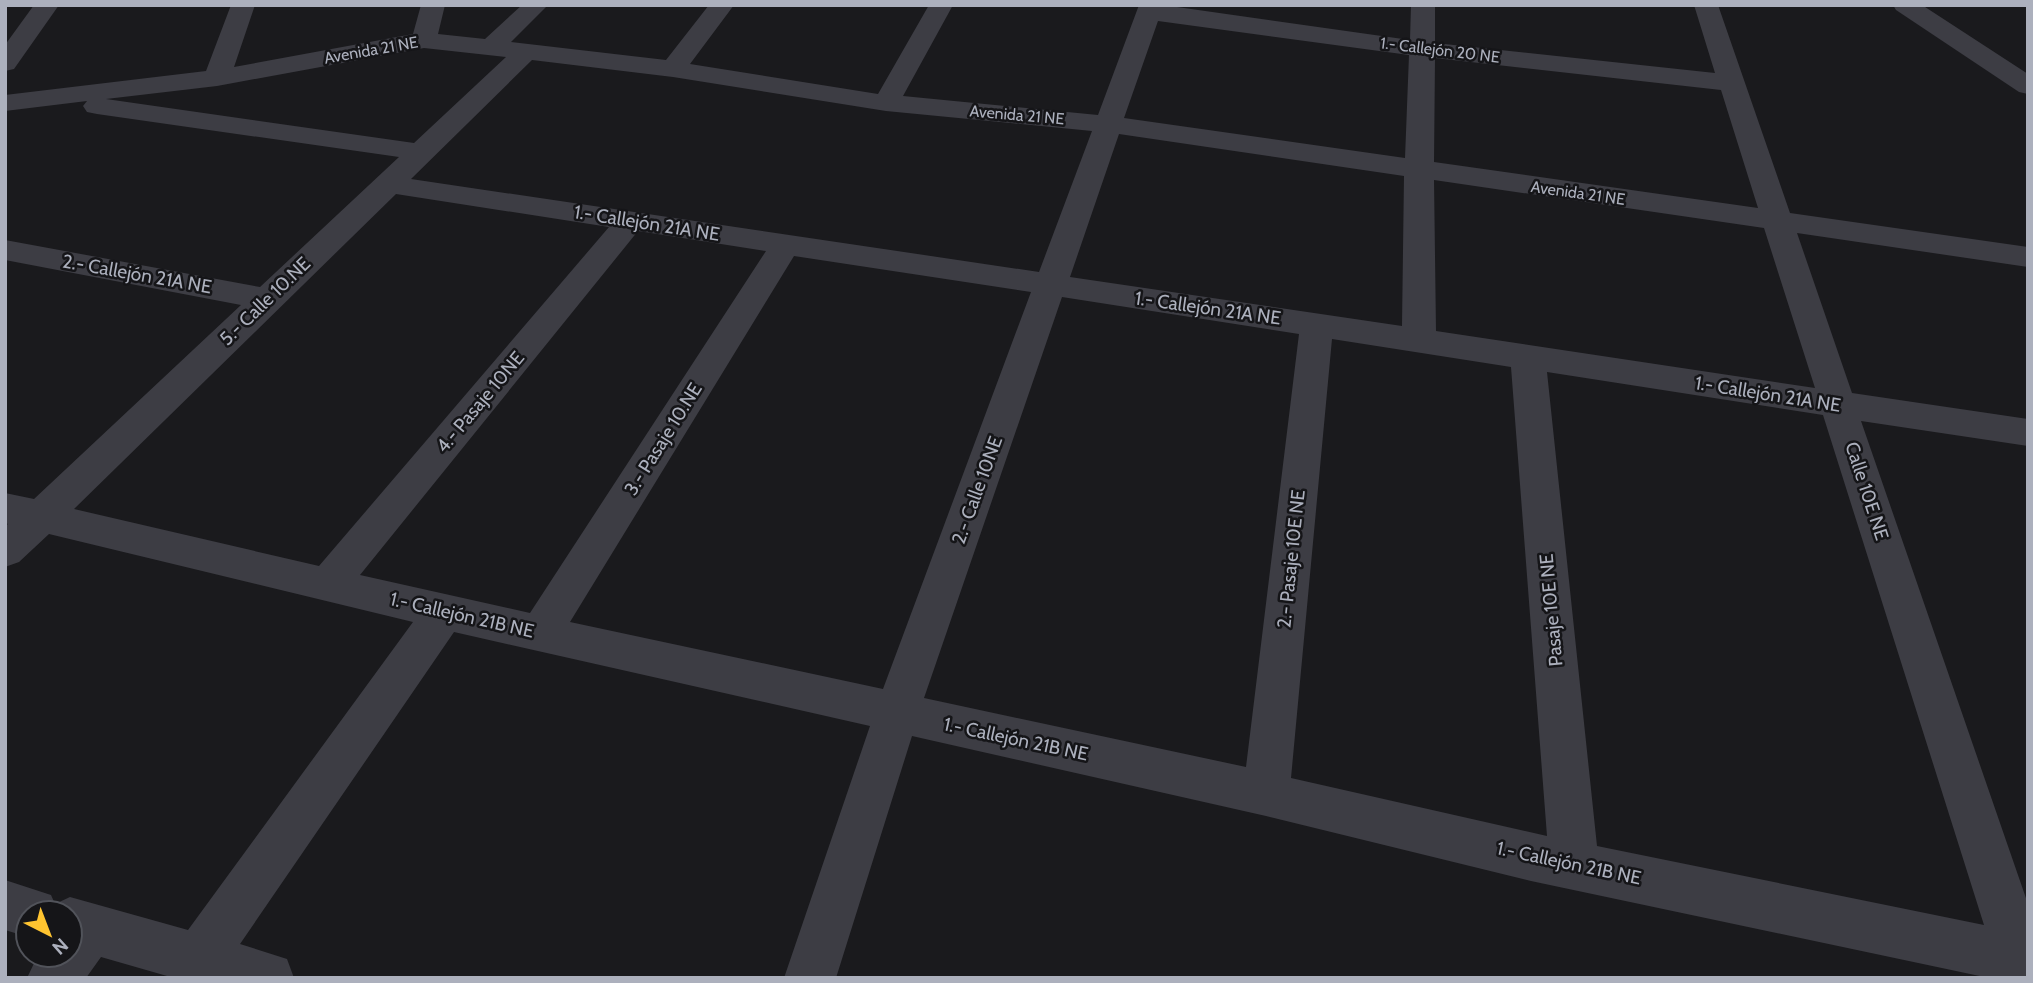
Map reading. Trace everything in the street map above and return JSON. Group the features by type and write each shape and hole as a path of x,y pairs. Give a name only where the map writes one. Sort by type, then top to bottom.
{"street":[{"path":"5,63 47,5"},
{"path":"217,78 243,5"},
{"path":"424,40 433,5"},
{"path":"492,47 536,5"},
{"path":"673,69 722,5"},
{"path":"886,103 941,5"},
{"path":"1419,339 1423,5"},
{"name":"Calle 10E NE","path":"1706,5 2025,966"},
{"path":"1906,5 2021,77"},
{"name":"1.- Callejón 20 NE","path":"1150,9 1422,49 1732,82"},
{"name":"2.- Calle 10NE","path":"810,978 897,712 1150,9"},
{"name":"Avenida 21 NE","path":"5,103 50,100 217,78 424,40 673,69 886,103 1108,124 2028,257"},
{"name":"5.- Calle 10.NE","path":"5,551 22,512 268,299 526,52"},
{"path":"50,100 420,152"},
{"name":"1.- Callejón 21A NE","path":"388,184 2028,433"},
{"name":"4.- Pasaje 10NE","path":"329,583 631,220"},
{"name":"3.- Pasaje 10.NE","path":"540,634 786,244"},
{"name":"2.- Callejón 21A NE","path":"5,250 268,299"},
{"name":"2.- Pasaje 10E NE","path":"1266,794 1317,323"},
{"name":"Pasaje 10E NE","path":"1528,357 1574,864"},
{"name":"1.- Callejón 21B NE","path":"22,512 540,634 1266,794 1531,857 1574,864 2025,966"},
{"path":"199,959 444,612"},
{"path":"84,927 268,978"}]}
